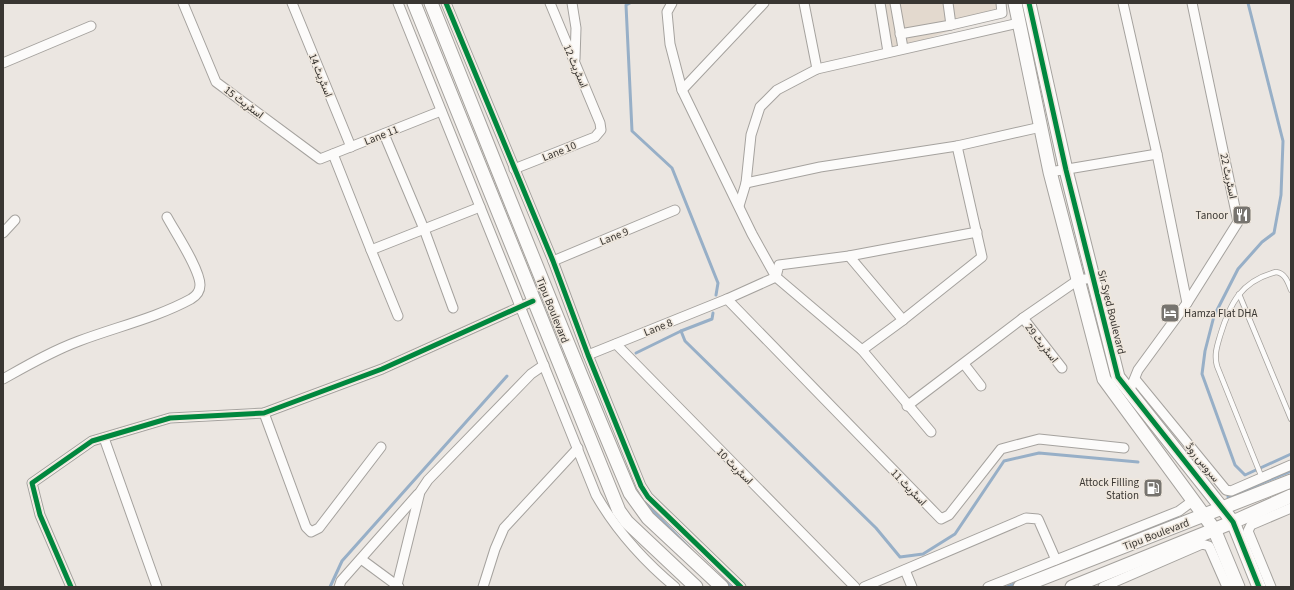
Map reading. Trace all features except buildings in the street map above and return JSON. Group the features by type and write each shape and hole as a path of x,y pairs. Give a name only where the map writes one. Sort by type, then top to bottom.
{"street":[{"name":"اسٹریٹ 15","path":"183,3 216,82 320,159"},
{"name":"اسٹریٹ 14","path":"292,3 351,147"},
{"path":"398,3 596,495 610,520 658,573 675,587"},
{"name":"Tipu Boulevard","path":"414,3 619,511 627,522 696,587"},
{"name":"Tipu Boulevard","path":"431,3 538,274 630,493 648,518 722,587"},
{"path":"446,3 553,261 588,355 639,482 648,497 740,587"},
{"name":"اسٹریٹ 12","path":"550,3 600,123 601,130"},
{"path":"572,3 576,28 574,63"},
{"path":"672,3 667,12 670,44 682,90 776,277 862,350 931,432"},
{"path":"682,90 764,3"},
{"path":"804,3 817,69"},
{"path":"880,3 888,52"},
{"path":"895,3 902,48"},
{"path":"948,3 951,25"},
{"path":"900,34 951,25 1002,12 1001,3"},
{"path":"1015,3 1050,172 1104,379 1214,529 1238,587"},
{"name":"Sir Syed Boulevard","path":"1029,3 1066,170 1118,377 1233,522 1259,587"},
{"path":"1123,3 1157,154 1188,303"},
{"name":"اسٹریٹ 22","path":"1129,392 1138,370 1188,303 1238,222 1192,3"},
{"path":"739,206 746,183 751,135 760,107 777,90 817,69 902,48 1019,23"},
{"path":"3,64 91,26"},
{"path":"445,80 460,75"},
{"name":"Lane 11","path":"320,159 441,111"},
{"path":"746,183 820,167 957,146 1041,127"},
{"name":"Lane 10","path":"514,169 595,137 601,130"},
{"path":"384,134 424,229 452,308"},
{"path":"862,350 903,320 982,257 957,146"},
{"path":"333,154 398,316"},
{"path":"1050,172 1157,154"},
{"path":"371,250 480,207"},
{"name":"Lane 9","path":"553,261 676,210"},
{"path":"3,379 43,356 79,341 142,320 191,299 198,294 200,285 194,266 167,217"},
{"path":"3,233 15,220"},
{"path":"776,277 779,265 849,256 977,232"},
{"path":"849,256 903,320"},
{"name":"Lane 8","path":"588,355 727,299 776,277"},
{"path":"908,406 1023,318 1078,280 1093,278"},
{"name":"اسٹریٹ 11","path":"727,299 941,519 949,515 1001,449 1039,439 1124,448"},
{"path":"71,587 40,515 32,483 92,441 170,418 264,413 382,369 533,301"},
{"name":"اسٹریٹ 29","path":"1023,318 1062,368"},
{"name":"اسٹریٹ 10","path":"616,344 855,587"},
{"path":"964,364 981,386"},
{"path":"339,587 341,581 420,492 428,480 531,374 544,365"},
{"name":"سروس روڈ","path":"1135,379 1226,490 1231,491 1261,474 1291,465"},
{"path":"264,413 306,527 311,532 319,528 381,446"},
{"path":"104,438 157,587"},
{"path":"483,587 495,549 504,528 578,448"},
{"path":"597,458 626,448"},
{"name":"Tipu Boulevard","path":"1020,587 1291,480"},
{"path":"361,559 398,586 420,492"},
{"name":"Tipu Boulevard","path":"1072,587 1153,560 1214,529 1291,496"},
{"path":"988,587 1179,512 1194,500"},
{"path":"1271,587 1248,531 1251,525 1291,508"},
{"path":"864,587 1026,518 1038,519 1056,560"},
{"path":"1103,587 1118,584 1153,560 1202,544 1209,546 1227,587"},
{"path":"905,570 912,587"}],"lane":[{"path":"1261,474 1256,465 1215,359 1225,318 1239,294 1249,284 1276,272 1281,273 1284,276 1291,290"},
{"path":"1239,294 1291,419"}],"shaded area":[{"path":"880,3 1001,3 1002,13 888,52"}],"waterway":[{"path":"630,3 626,5 632,131 672,168 718,283 716,295"},
{"path":"1248,3 1283,141 1281,195 1274,233 1262,242 1238,269 1214,316 1205,351 1202,374 1235,465 1245,475 1291,454"},
{"path":"636,353 681,331 712,319 713,313"},
{"path":"681,331 685,341 876,528 900,557 923,554 955,534 1004,461 1039,453 1138,462"},
{"path":"330,587 342,561 507,376"},
{"path":"1228,497 1291,471"},
{"path":"645,503 690,549"},
{"path":"1103,548 1177,517"},
{"path":"725,581 731,587"},
{"path":"1007,587 1018,582"}],"cycle path":[{"path":"446,3 553,261 588,355 641,486 648,497 741,587"},
{"path":"1029,3 1066,170 1118,377 1233,522 1259,587"},
{"path":"71,587 40,515 32,483 92,441 170,418 264,413 382,369 533,301"}],"place":[{"name":"Tanoor","path":"1242,215"},
{"name":"Hamza Flat DHA","path":"1170,313"},
{"name":"Attock Filling Station","path":"1153,488"}]}
